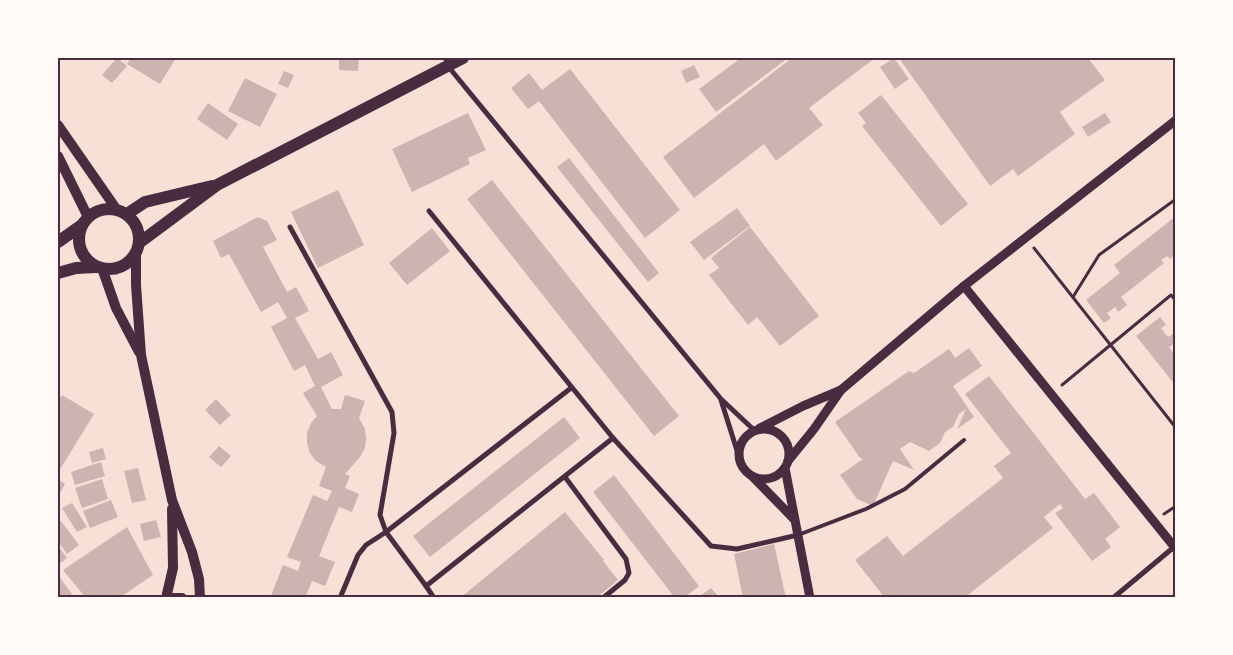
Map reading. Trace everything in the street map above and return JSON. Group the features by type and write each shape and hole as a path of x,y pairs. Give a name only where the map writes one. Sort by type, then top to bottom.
{"main road":[{"path":"58,156 85,221 79,236 81,252 87,260 99,267 106,269 120,267 130,262 138,248 217,185 446,61 463,58"},
{"path":"58,125 122,212 134,221 138,231 136,285 141,355 172,500 192,552 199,579 200,598"},
{"path":"58,242 97,211 106,209 122,212 144,202 217,185"},
{"path":"58,272 76,268 99,267"},
{"path":"99,267 116,308 141,355"},
{"path":"166,598 170,584 174,551 172,500"},
{"path":"173,598 182,598"}],"street":[{"path":"446,61 721,399 757,430 769,429 784,437 789,448 787,464 794,519 810,598"},
{"path":"753,476 761,479 770,478 782,472 841,390 964,286 1176,120"},
{"path":"428,211 613,438 711,546 738,549 798,535"},
{"path":"290,227 392,412 394,433 380,515 386,532 434,598"},
{"path":"964,286 1175,548 1113,598"},
{"path":"340,598 358,555 366,546 571,388"},
{"path":"740,460 741,442 747,435 803,406 841,390"},
{"path":"721,399 740,460 746,471 794,519"},
{"path":"426,586 613,438"},
{"path":"564,477 626,559 629,573 625,580 603,598"}],"lane":[{"path":"798,535 866,508 905,488 964,440"}],"path":[{"path":"1073,297 1099,255 1176,199"},
{"path":"1026,237 1176,428"},
{"path":"1051,394 1171,295 1176,294"},
{"path":"1171,295 1176,301"}],"building":[{"path":"117,58 127,66 112,83 102,75"},
{"path":"131,58 176,58 160,84 127,64"},
{"path":"339,58 359,58 358,71 339,70"},
{"path":"741,58 788,58 716,112 699,89"},
{"path":"792,58 875,58 809,108 823,125 776,161 764,144 694,198 663,157"},
{"path":"894,58 909,79 895,89 880,67"},
{"path":"906,58 1011,58 1013,60 1016,58 1088,58 1105,80 1060,112 1075,134 1018,176 1013,169 990,186 901,61"},
{"path":"694,65 700,77 686,83 681,71"},
{"path":"570,69 680,210 645,238 539,101 528,109 511,88 529,73 542,90"},
{"path":"284,71 294,75 288,88 278,84"},
{"path":"245,78 277,94 260,127 228,111"},
{"path":"881,95 968,204 941,226 862,126 866,123 858,113"},
{"path":"208,103 238,124 227,140 197,119"},
{"path":"468,113 486,150 468,158 470,164 412,192 392,149"},
{"path":"1105,113 1111,122 1088,137 1082,127"},
{"path":"569,158 659,273 648,282 557,167"},
{"path":"492,180 679,416 654,436 467,199"},
{"path":"338,190 364,245 318,268 291,212"},
{"path":"737,208 750,226 704,260 690,242"},
{"path":"1176,216 1176,243 1173,246 1176,249 1176,254 1170,259 1167,256 1161,260 1164,263 1121,297 1127,305 1118,312 1115,307 1107,313 1111,318 1104,323 1086,300 1120,273 1114,265"},
{"path":"258,217 267,221 277,240 263,247 287,292 296,287 309,311 295,318 318,359 331,352 343,375 321,387 332,409 341,409 345,395 365,401 359,418 365,429 365,448 360,457 345,474 350,476 345,488 359,494 352,512 339,507 319,556 335,562 325,586 312,581 305,598 270,598 283,565 298,571 301,562 287,557 313,495 327,501 332,491 319,486 326,467 316,461 310,453 307,443 307,433 311,423 317,416 303,393 315,386 305,365 294,371 271,327 287,318 278,302 261,312 229,254 221,258 213,241"},
{"path":"750,227 819,316 780,346 757,317 748,325 709,275 719,268 711,258"},
{"path":"432,228 450,251 407,285 389,263"},
{"path":"1160,317 1166,325 1161,328 1168,337 1173,334 1176,337 1176,342 1169,347 1174,354 1176,352 1176,386 1136,336"},
{"path":"969,348 982,366 953,386 974,417 957,429 966,409 959,414 953,427 945,432 940,443 929,451 910,442 900,449 914,470 893,461 873,506 857,499 840,475 863,459 860,458 835,422 909,371 914,373 949,349 955,358"},
{"path":"989,376 1085,499 1094,493 1120,527 1105,539 1111,547 1092,561 1055,513 1063,508 1060,504 1044,517 1053,528 964,598 885,598 855,560 887,536 903,556 1003,478 994,466 1011,453 965,394"},
{"path":"62,395 94,414 61,468 58,465 58,402"},
{"path":"216,399 231,415 220,425 205,410"},
{"path":"564,417 580,438 430,557 413,536"},
{"path":"219,446 231,456 221,467 209,457"},
{"path":"103,448 106,459 92,463 89,452"},
{"path":"101,462 105,476 75,485 71,472"},
{"path":"138,468 146,500 132,503 124,471"},
{"path":"614,475 699,586 684,598 675,598 593,492"},
{"path":"58,479 65,484 58,497"},
{"path":"102,479 108,499 82,508 75,488"},
{"path":"111,500 118,517 90,528 83,511"},
{"path":"72,503 87,527 77,532 62,508"},
{"path":"565,512 618,580 596,598 460,598"},
{"path":"156,520 161,537 144,541 140,524"},
{"path":"61,521 79,545 67,554 58,541 58,524"},
{"path":"127,527 153,575 119,598 86,598 63,570"},
{"path":"774,544 786,598 743,598 734,554"},
{"path":"58,546 67,558 58,565"},
{"path":"58,575 72,594 67,598 58,598"},
{"path":"711,588 718,596 701,598 700,596"}]}
